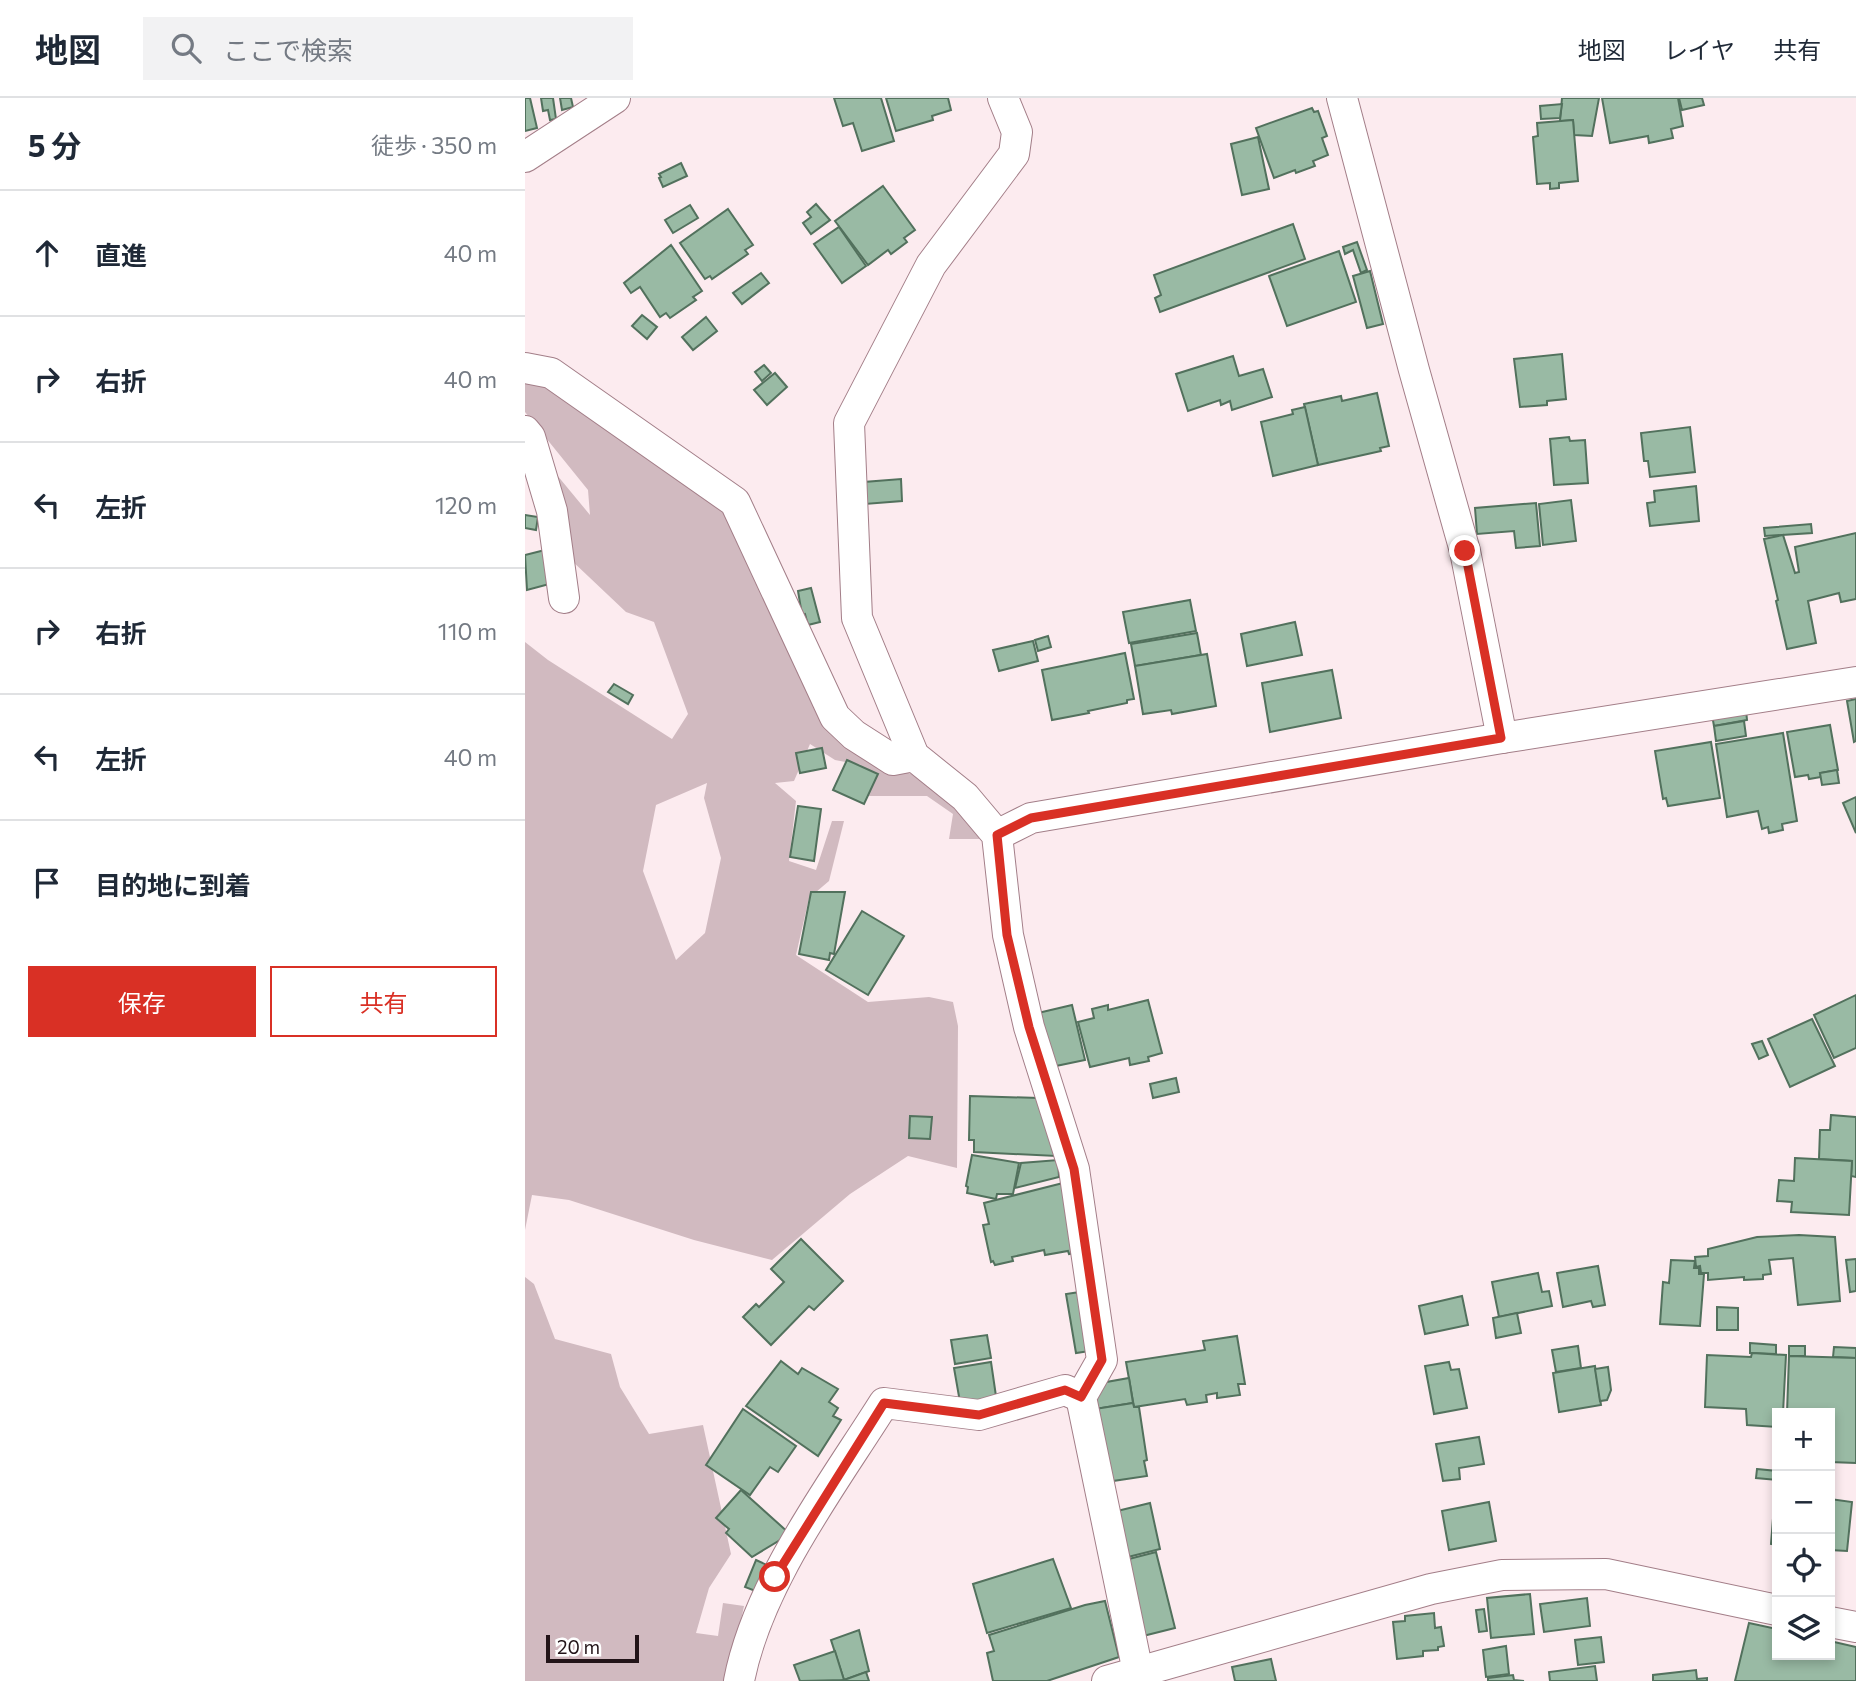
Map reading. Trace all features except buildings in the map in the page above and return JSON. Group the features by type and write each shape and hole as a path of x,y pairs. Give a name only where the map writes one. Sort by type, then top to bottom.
{"street":[{"path":"525,157 615,98"},
{"path":"1003,98 1017,132 1014,154 931,265 849,423 857,618 914,756 965,797 997,835 1007,935 1029,1027 1074,1169 1102,1360 1081,1397 1138,1672"},
{"path":"1342,98 1413,370 1465,551 1501,738"},
{"path":"525,368 551,373 735,502 835,717 854,736 893,760 914,756"},
{"path":"525,431 530,437 552,511 564,598"},
{"path":"997,835 1031,818 1501,738 1856,682"},
{"path":"739,1681 742,1664 775,1577 884,1403 979,1415 1065,1390 1081,1397"},
{"path":"1107,1681 1431,1589 1501,1575 1606,1574 1772,1610"},
{"path":"1835,1623 1856,1627"},
{"path":"1138,1672 1179,1681"}],"shaded area":[{"path":"525,378 586,407 727,504 866,760 921,777 983,827 979,839 949,839 953,814 927,796 861,796 861,765 835,760 810,744 794,781 775,783 796,801 789,861 816,870 832,821 844,821 829,881 809,898 796,955 868,1002 929,997 953,1002 958,1026 957,1168 908,1156 850,1194 772,1260 694,1240 569,1200 532,1195 525,1230 525,642 548,660 672,739 688,714 654,622 626,612 570,559 552,469 590,515 588,490 525,412","holes":["707,783 704,798 721,858 705,933 676,960 643,871 656,805"]},
{"path":"525,1277 534,1284 555,1339 611,1354 620,1387 649,1434 703,1425 731,1554 709,1588 696,1633 718,1636 723,1603 744,1606 728,1681 525,1681"}],"route":[{"path":"775,1577 884,1403 979,1415 1065,1390 1081,1397 1102,1360 1074,1169 1029,1027 1007,935 997,835 1031,818 1501,738 1465,551"}]}
